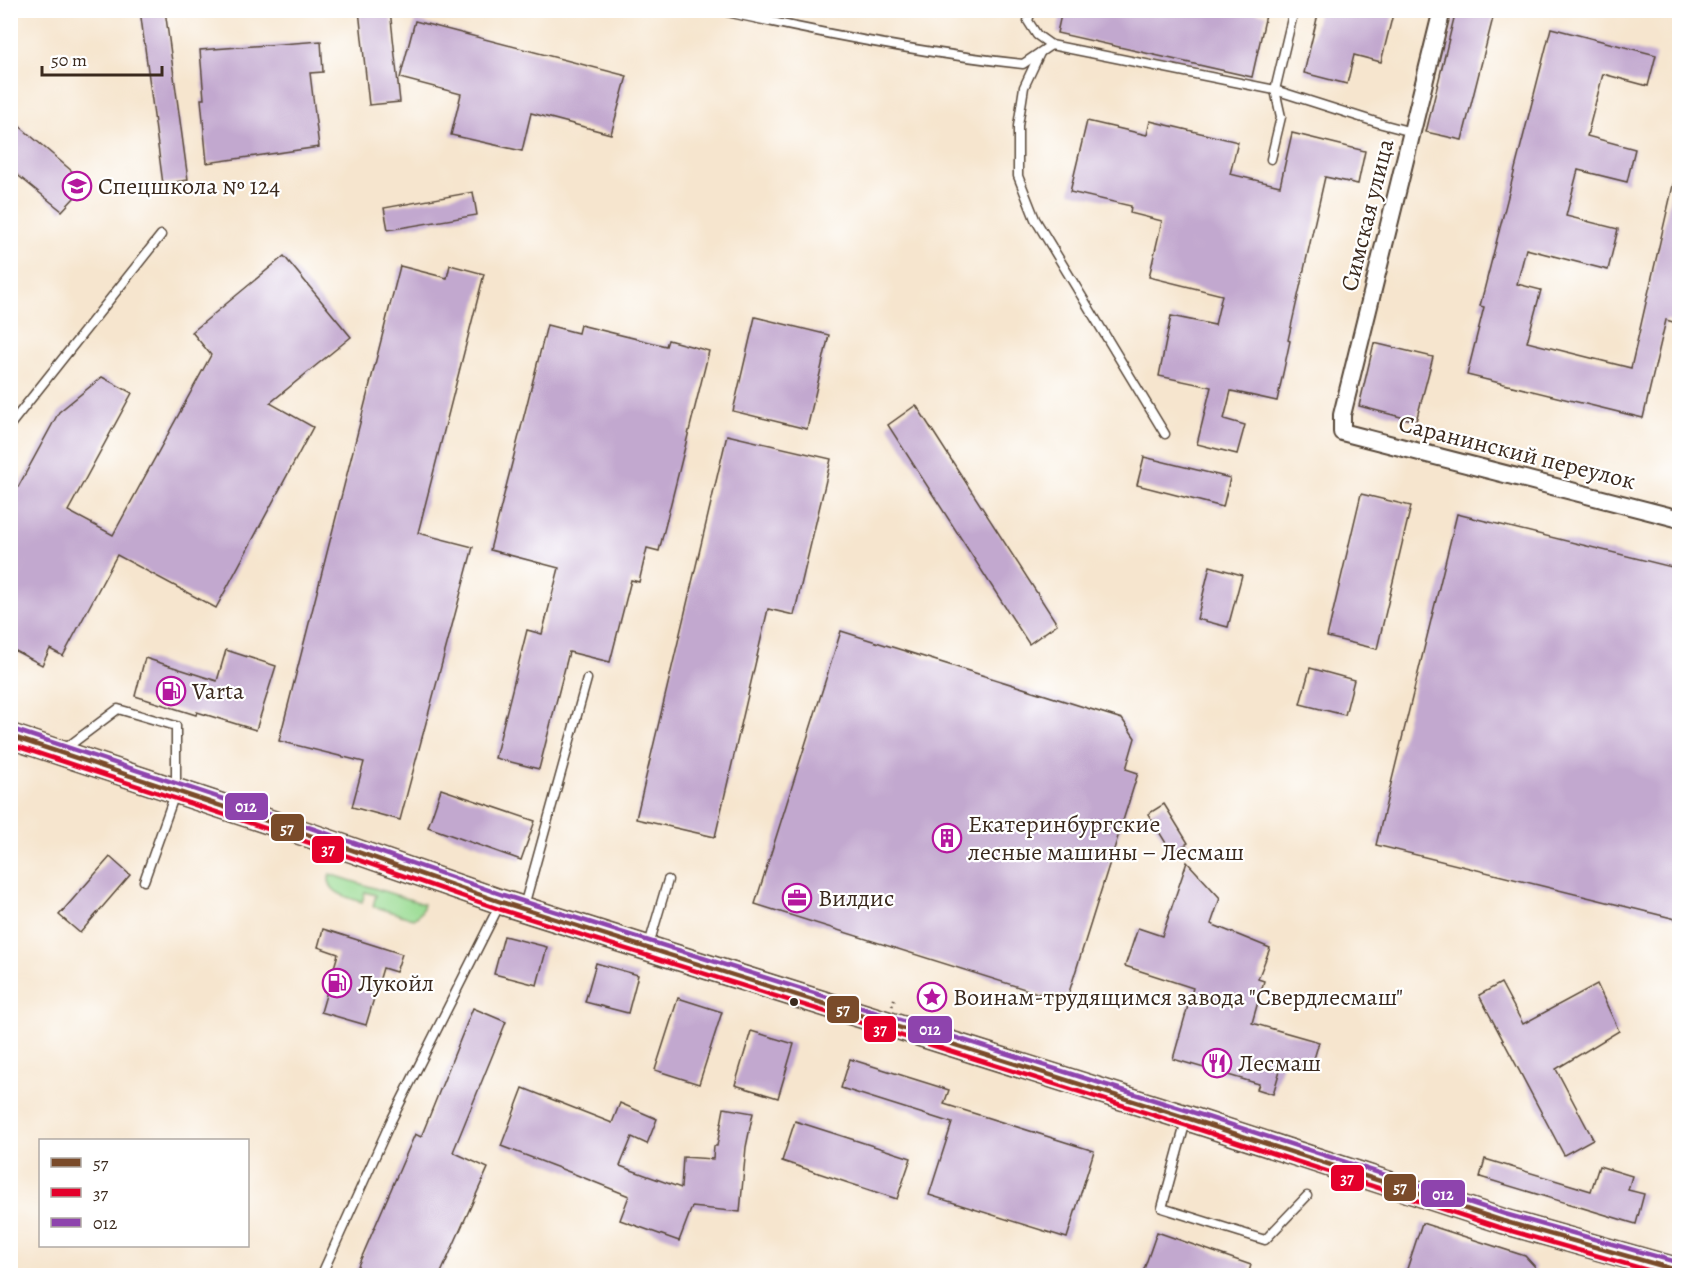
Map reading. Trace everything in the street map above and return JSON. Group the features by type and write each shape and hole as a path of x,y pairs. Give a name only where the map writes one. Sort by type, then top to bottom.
{"main road":[{"path":"10,736 512,906 1187,1118 1503,1221 1680,1271"}],"street":[{"name":"Симская улица","path":"1342,432 1342,415 1442,10"},
{"name":"Саранинский переулок","path":"1342,432 1680,519"}],"lane":[{"path":"718,10 820,33 1023,64 1051,45"},
{"path":"1031,10 1028,21 1037,35 1051,45 1275,90 1412,132"},
{"path":"1271,159 1281,117 1275,90 1294,10"},
{"path":"1041,53 1024,87 1018,126 1018,176 1035,219 1165,434"},
{"path":"10,425 161,235"},
{"path":"321,1275 391,1121 512,906 587,679"},
{"path":"60,753 118,709 176,726 176,791 144,881"},
{"path":"648,948 668,880"},
{"path":"1187,1118 1162,1208 1265,1240 1307,1196"}],"green space":[{"path":"330,874 424,904 419,915 413,919 373,906 376,895 365,892 362,902 339,893 331,885"}],"building":[{"path":"140,10 165,10 188,180 163,184"},
{"path":"359,10 390,10 400,102 369,105"},
{"path":"1062,10 1244,10 1266,15 1252,77 1057,33"},
{"path":"1319,10 1394,10 1381,62 1354,55 1347,84 1304,73"},
{"path":"1456,10 1495,10 1462,140 1426,132"},
{"path":"415,21 627,76 611,134 531,113 522,151 451,135 461,94 400,78"},
{"path":"1551,28 1656,55 1648,86 1603,74 1587,136 1635,149 1627,182 1578,170 1566,216 1618,229 1608,270 1526,249 1517,284 1541,290 1527,342 1631,368 1674,181 1680,182 1680,324 1666,320 1643,418 1467,375 1484,307 1480,306"},
{"path":"321,41 323,72 310,73 319,147 207,163 201,99 204,99 200,50"},
{"path":"10,118 87,184 62,211 10,169"},
{"path":"1087,121 1147,135 1150,121 1238,142 1230,174 1280,186 1292,133 1365,151 1358,184 1325,177 1288,340 1290,341 1277,401 1231,391 1224,419 1245,425 1237,454 1197,444 1211,387 1159,376 1171,316 1215,325 1222,295 1149,277 1162,221 1130,213 1131,206 1070,192"},
{"path":"473,192 477,215 388,230 384,208"},
{"path":"284,256 351,337 270,403 313,427 216,608 117,555 63,656 50,649 42,665 10,648 10,502 59,412 102,377 132,393 68,511 113,535 211,355 192,332"},
{"path":"450,265 484,274 418,533 473,547 400,820 352,807 364,762 279,741 400,266 447,278"},
{"path":"755,317 829,335 807,429 733,411"},
{"path":"547,325 578,333 580,325 666,346 668,340 709,351 659,551 647,548 639,582 631,580 610,662 569,652 539,769 495,758 527,630 542,634 559,568 490,550"},
{"path":"1374,343 1433,357 1416,421 1359,406"},
{"path":"916,405 1057,624 1029,644 888,425"},
{"path":"727,435 831,459 794,615 768,609 715,837 636,819"},
{"path":"1144,457 1230,478 1223,507 1137,485"},
{"path":"1361,494 1411,506 1377,649 1327,637"},
{"path":"1457,514 1680,569 1680,920 1376,845"},
{"path":"1210,566 1242,575 1228,627 1197,619"},
{"name":"Екатеринбургские лесные машины – Лесмаш","path":"841,631 1122,719 1135,738 1126,769 1138,773 1066,1002 755,904"},
{"path":"226,650 276,666 256,730 135,696 145,658 217,681"},
{"path":"1310,668 1354,680 1345,715 1300,704"},
{"path":"441,789 535,821 521,860 428,827"},
{"path":"1164,804 1188,843 1172,853 1148,814"},
{"path":"110,857 130,875 80,933 59,915"},
{"path":"1187,862 1220,898 1211,924 1270,948 1258,979 1264,981 1252,1023 1319,1042 1311,1069 1283,1060 1273,1094 1257,1089 1259,1084 1173,1059 1193,988 1125,966 1138,928 1162,936"},
{"path":"323,929 402,954 396,972 383,968 366,1025 321,1012 338,954 318,947"},
{"path":"504,936 547,947 537,985 494,974"},
{"path":"596,963 638,975 628,1013 585,1002"},
{"path":"1501,983 1523,1024 1597,984 1619,1031 1556,1069 1593,1139 1564,1155 1479,995"},
{"path":"678,998 722,1012 699,1084 655,1070"},
{"path":"473,1008 506,1022 453,1152 488,1168 440,1275 354,1275 415,1134 421,1137"},
{"path":"751,1031 794,1044 778,1098 735,1085"},
{"path":"850,1059 949,1090 944,1104 1094,1151 1067,1238 929,1195 952,1123 841,1088"},
{"path":"523,1088 612,1123 620,1103 657,1119 647,1144 632,1137 620,1166 681,1188 683,1157 713,1159 724,1108 753,1113 746,1147 740,1212 692,1207 679,1241 620,1220 629,1196 501,1146"},
{"path":"795,1121 911,1158 897,1199 782,1161"},
{"path":"1485,1159 1591,1191 1599,1166 1632,1176 1628,1190 1644,1194 1636,1224 1480,1177"},
{"path":"1422,1223 1525,1256 1536,1268 1533,1275 1493,1275 1471,1269 1470,1275 1405,1275"},
{"path":"1157,1232 1251,1265 1248,1275 1142,1275"}],"transit line":[{"name":"012","path":"12,729 311,828 503,895 1189,1111 1505,1214 1680,1263"},
{"name":"57","path":"10,736 309,835 501,902 1187,1118 1503,1221 1680,1271"},
{"name":"37","path":"10,744 307,842 499,909 1185,1125 1501,1228 1668,1276"}],"place":[{"name":"Спецшкола № 124","path":"77,186"},
{"name":"Varta","path":"171,691"},
{"name":"Екатеринбургские лесные машины – Лесмаш","path":"947,838"},
{"name":"Вилдис","path":"797,898"},
{"name":"Лукойл","path":"337,983"},
{"name":"Воинам-трудящимся завода \"Свердлесмаш\"","path":"932,997"},
{"name":"Лесмаш","path":"1217,1063"}]}
